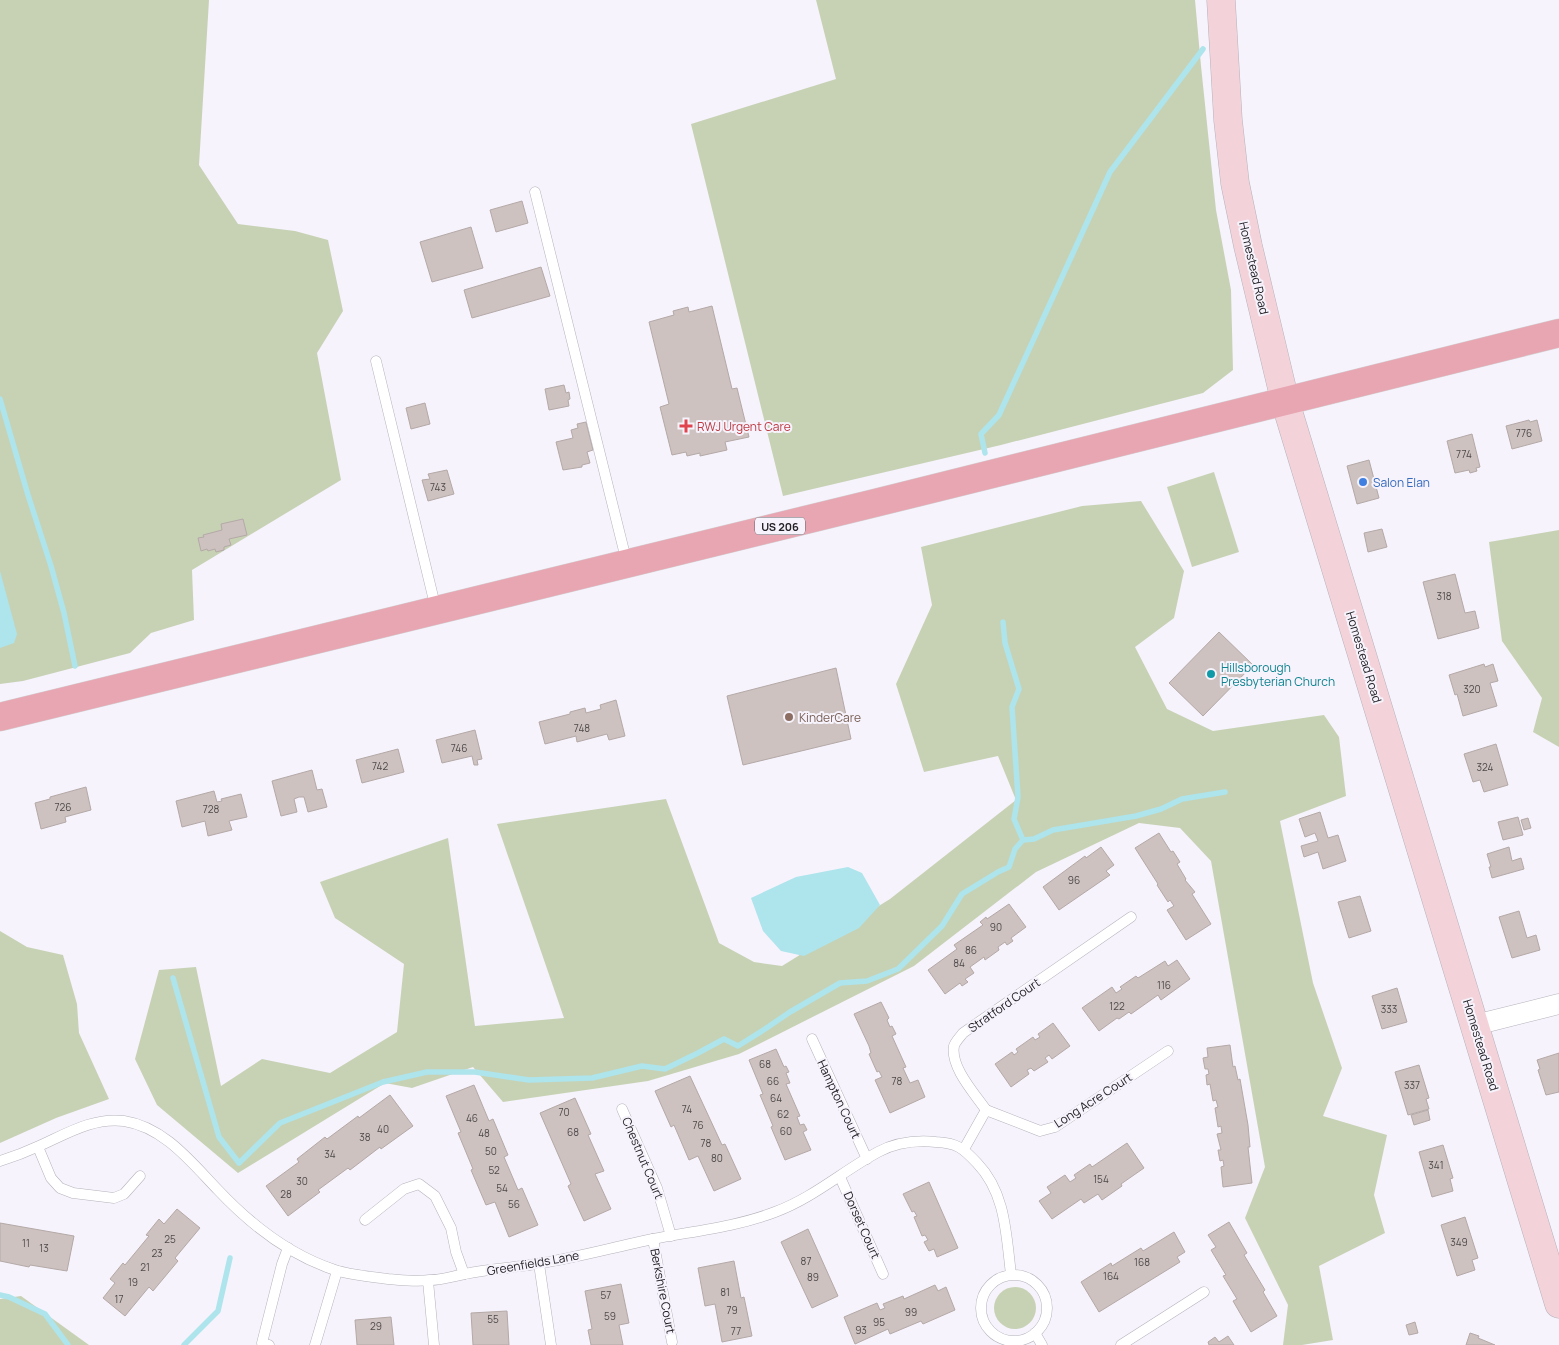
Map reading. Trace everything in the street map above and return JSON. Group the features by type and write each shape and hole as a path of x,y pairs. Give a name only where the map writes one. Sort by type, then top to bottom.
{"main road":[{"name":"US 206","path":"0,717 1559,334"}],"street":[{"name":"Homestead Road","path":"1221,0 1228,120 1235,182 1248,246 1285,401 1559,1304"},
{"path":"1475,1025 1559,1004"}],"lane":[{"path":"535,192 627,564"},
{"path":"376,361 437,610"},
{"name":"Stratford Court","path":"986,1110 961,1073 954,1058 954,1045 963,1033 1131,917"},
{"name":"Hampton Court","path":"812,1039 867,1159"},
{"name":"Long Acre Court","path":"986,1110 1040,1131 1055,1127 1168,1051"},
{"name":"Chestnut Court","path":"622,1109 657,1188 671,1236"},
{"path":"964,1149 986,1110"},
{"name":"Greenfields Lane","path":"0,1161 38,1147 76,1128 102,1121 124,1121 152,1130 178,1149 238,1211 270,1238 304,1257 337,1271 376,1278 428,1281 539,1264 653,1239 738,1224 775,1212 806,1198 867,1159 896,1144 919,1140 945,1142 964,1149 982,1168 996,1188 1002,1207 1011,1274"},
{"path":"38,1147 51,1178 60,1188 73,1193 114,1198 124,1194 140,1176"},
{"name":"Dorset Court","path":"840,1176 884,1274"},
{"path":"365,1220 404,1189 419,1184 435,1196 451,1228 456,1252 464,1274"},
{"name":"Berkshire Court","path":"653,1239 672,1342"},
{"path":"268,1345 262,1343 282,1264 288,1248"},
{"path":"539,1264 551,1345"},
{"path":"315,1345 337,1271"},
{"path":"1011,1274 1022,1275 1032,1279 1040,1286 1048,1305 1042,1326 1035,1334 1026,1339 1014,1341 1003,1339 993,1334 981,1314 984,1292 991,1283 1000,1277 1011,1274"},
{"path":"428,1281 434,1345"},
{"path":"1121,1345 1204,1292"},
{"path":"1035,1334 1042,1345"}],"green space":[{"path":"0,0 209,0 199,165 238,224 295,231 328,240 343,311 317,353 341,480 192,570 194,620 151,633 130,653 23,681 0,684"},
{"path":"816,0 1195,0 1216,210 1231,290 1233,370 1203,393 1001,445 783,496 691,124 836,79"},
{"path":"1214,472 1239,552 1192,567 1167,487"},
{"path":"1141,501 1184,571 1174,618 1135,647 1167,709 1213,731 1324,715 1339,737 1346,796 1280,821 1313,983 1342,1068 1323,1116 1387,1135 1374,1195 1385,1233 1319,1266 1333,1340 1302,1345 1283,1345 1288,1305 1245,1218 1265,1167 1211,861 1180,828 1139,823 1036,872 914,966 739,1054 648,1081 503,1102 473,1067 412,1088 385,1083 238,1173 157,1105 135,1059 159,970 196,967 221,1086 262,1059 330,1073 397,1032 404,964 335,918 320,882 448,838 475,1026 564,1018 497,824 666,799 719,943 754,962 782,966 890,899 1016,800 998,756 924,772 896,684 932,605 921,547 1082,506"},
{"path":"1559,530 1559,747 1533,732 1542,698 1502,641 1489,542"},
{"path":"0,931 27,947 63,955 77,1004 79,1033 109,1099 56,1118 0,1143"},
{"path":"1015,1287 1030,1293 1036,1308 1030,1323 1015,1329 1000,1323 994,1308 1000,1293"},
{"path":"21,1296 89,1345 0,1345 0,1299"}],"water":[{"path":"0,571 17,634 14,643 0,648"},
{"path":"848,867 862,873 880,905 859,928 804,956 781,951 763,931 751,898 796,877"}],"building":[{"path":"522,201 528,223 496,232 490,210"},
{"path":"471,227 483,268 432,282 420,242"},
{"path":"541,267 550,296 472,318 464,290"},
{"path":"712,306 732,389 737,388 749,437 725,442 727,450 700,456 700,453 687,456 686,452 672,455 660,407 669,404 649,322 674,315 673,311 688,307 689,312"},
{"path":"564,385 566,393 569,392 569,406 549,410 545,389"},
{"path":"425,403 430,424 411,429 406,408"},
{"path":"1529,420 1530,422 1537,420 1542,441 1512,449 1506,426"},
{"path":"586,422 593,450 587,452 590,463 582,465 582,467 563,470 556,442 573,438 571,430 578,428 577,424"},
{"path":"1472,434 1480,467 1476,468 1477,471 1470,473 1469,470 1455,473 1447,441"},
{"name":"Salon Elan","path":"1369,460 1379,498 1357,504 1347,466"},
{"path":"447,470 454,494 428,501 422,480 430,479 428,474"},
{"path":"243,519 247,535 229,539 231,545 224,547 224,550 216,552 215,549 208,551 207,549 201,551 198,538 222,530 221,524"},
{"path":"1382,529 1387,547 1368,552 1364,533"},
{"path":"1455,574 1465,613 1475,611 1479,628 1438,639 1423,582"},
{"name":"Hillsborough Presbyterian Church","path":"1219,632 1253,665 1203,716 1169,683"},
{"path":"1484,664 1485,667 1493,664 1498,681 1490,683 1497,706 1463,716 1449,675"},
{"name":"KinderCare","path":"836,668 851,739 743,765 727,696"},
{"path":"616,700 625,736 609,740 607,734 577,742 576,736 545,744 539,722 585,708 586,713 601,709 600,705"},
{"path":"475,730 482,759 477,760 478,765 474,765 472,756 442,763 436,740"},
{"path":"1496,744 1508,785 1484,792 1480,780 1473,782 1464,754"},
{"path":"398,749 404,772 362,783 356,760"},
{"path":"312,770 317,790 322,789 327,807 308,812 304,797 299,797 294,799 297,812 281,816 272,781"},
{"path":"86,787 91,810 65,817 66,822 41,829 35,803"},
{"path":"214,791 217,802 222,801 221,799 241,794 247,817 229,821 232,830 208,836 205,821 182,827 176,801"},
{"path":"1320,812 1328,838 1338,835 1346,861 1323,869 1318,852 1304,857 1301,846 1318,841 1315,833 1305,837 1299,819"},
{"path":"1518,817 1523,835 1503,840 1498,822"},
{"path":"1528,818 1531,828 1524,830 1521,820"},
{"path":"1159,833 1180,862 1177,864 1185,880 1195,892 1192,894 1211,924 1186,940 1167,910 1174,906 1170,900 1168,902 1135,848"},
{"path":"1101,847 1114,865 1106,871 1110,875 1059,910 1043,887 1085,856 1086,858"},
{"path":"1509,847 1512,861 1521,858 1524,869 1492,878 1487,854"},
{"path":"1360,896 1371,931 1349,938 1338,902"},
{"path":"1009,904 1026,927 1011,938 1013,941 1007,945 1005,942 998,947 999,950 985,960 984,957 970,967 974,973 965,979 968,982 962,986 960,983 945,994 928,970 957,949 954,945 983,925 980,922 986,917 987,919"},
{"path":"1519,911 1527,938 1536,935 1540,950 1512,958 1499,917"},
{"path":"1177,960 1190,979 1161,1000 1158,995 1131,1014 1129,1012 1119,1019 1117,1018 1099,1031 1082,1008 1112,987 1116,993 1122,989 1120,987 1136,976 1138,978 1165,961 1168,966"},
{"path":"1397,988 1407,1022 1382,1029 1372,996"},
{"path":"881,1002 889,1018 887,1020 890,1027 892,1026 896,1034 892,1036 906,1067 903,1068 910,1083 918,1080 925,1097 890,1113 875,1080 882,1077 879,1071 877,1072 869,1054 871,1053 869,1046 854,1014"},
{"path":"1053,1023 1070,1046 1052,1059 1049,1055 1045,1058 1048,1062 1034,1071 1031,1068 1027,1070 1029,1074 1011,1087 995,1064 1012,1052 1014,1055 1018,1052 1016,1049 1033,1037 1035,1040 1040,1037 1038,1034"},
{"path":"1230,1045 1233,1067 1235,1066 1238,1080 1240,1079 1248,1125 1250,1147 1248,1147 1252,1183 1223,1187 1221,1167 1224,1166 1223,1160 1220,1161 1218,1150 1221,1150 1217,1134 1222,1133 1221,1126 1218,1127 1215,1108 1218,1107 1216,1100 1213,1101 1210,1084 1207,1085 1206,1075 1209,1074 1208,1069 1205,1069 1203,1058 1208,1057 1207,1048"},
{"path":"776,1049 784,1067 786,1066 789,1072 786,1073 790,1083 786,1084 800,1116 797,1117 800,1125 804,1124 807,1130 803,1132 811,1150 785,1160 771,1127 773,1126 760,1095 763,1094 749,1060"},
{"path":"1559,1053 1559,1092 1546,1095 1538,1070 1540,1069 1537,1060"},
{"path":"1419,1065 1429,1098 1426,1099 1429,1109 1408,1115 1395,1072"},
{"path":"690,1076 722,1145 725,1144 741,1179 714,1191 698,1156 689,1160 674,1125 671,1127 655,1091"},
{"path":"474,1085 489,1121 493,1119 508,1155 504,1157 518,1190 522,1188 538,1225 509,1237 495,1202 486,1205 471,1170 473,1169 458,1133 461,1132 446,1096"},
{"path":"390,1095 413,1126 381,1149 380,1147 350,1170 348,1168 318,1190 320,1192 288,1216 266,1186 299,1162 297,1159 325,1137 327,1139"},
{"path":"575,1098 591,1134 588,1135 604,1171 595,1174 611,1209 584,1221 568,1186 571,1184 540,1113"},
{"path":"1428,1110 1430,1120 1414,1125 1411,1115"},
{"path":"1127,1143 1144,1168 1102,1200 1098,1194 1084,1203 1081,1199 1052,1219 1039,1201 1051,1193 1047,1187 1065,1175 1070,1182 1076,1178 1074,1175 1090,1164 1092,1167"},
{"path":"1443,1145 1453,1178 1450,1179 1453,1191 1432,1197 1419,1152"},
{"path":"929,1182 958,1248 937,1257 934,1249 929,1251 924,1242 928,1240 925,1235 922,1236 914,1217 917,1216 914,1211 912,1212 903,1194"},
{"path":"177,1209 200,1228 175,1258 178,1261 153,1291 149,1287 125,1316 103,1298 115,1283 110,1279 123,1263 125,1265 149,1236 146,1235 159,1219 164,1224"},
{"path":"1465,1217 1478,1258 1472,1260 1475,1270 1457,1276 1441,1225"},
{"path":"1229,1222 1247,1253 1244,1255 1265,1290 1263,1292 1277,1316 1251,1332 1233,1301 1237,1299 1223,1276 1226,1275 1211,1250 1216,1247 1208,1235"},
{"path":"0,1223 74,1236 67,1271 30,1265 29,1267 0,1261"},
{"path":"808,1229 838,1296 812,1308 781,1242"},
{"path":"1174,1232 1185,1252 1177,1257 1180,1262 1099,1312 1081,1282 1111,1263 1112,1266 1141,1248 1143,1251"},
{"path":"734,1261 741,1298 744,1297 752,1336 722,1342 715,1304 705,1306 698,1268"},
{"path":"621,1284 629,1323 619,1325 623,1345 591,1345 588,1330 592,1329 585,1291"},
{"path":"935,1285 938,1291 946,1287 955,1310 923,1324 921,1321 890,1334 888,1329 855,1344 844,1317 877,1303 880,1310 885,1308 883,1304 903,1296 904,1299"},
{"path":"507,1311 509,1345 473,1345 471,1313"},
{"path":"391,1317 394,1345 357,1345 355,1320"},
{"path":"1415,1322 1418,1333 1409,1335 1406,1325"},
{"path":"1470,1333 1479,1336 1478,1338 1495,1345 1466,1345"},
{"path":"1228,1336 1234,1345 1209,1345 1208,1342 1215,1337 1219,1342"}],"waterway":[{"path":"985,453 981,434 999,415 1110,172 1203,49"},
{"path":"0,399 51,566 64,613 75,666"},
{"path":"1003,622 1005,643 1019,689 1012,707 1018,797 1014,819 1023,840"},
{"path":"173,978 219,1137 239,1163 280,1123 383,1082 427,1072 475,1072 529,1080 592,1078 642,1066 665,1069 724,1039 738,1046 790,1012 840,983 867,981 898,969 942,926 962,894 1009,867 1015,849 1023,840 1034,839 1053,830 1136,816 1161,809 1182,799 1225,792"},
{"path":"184,1345 218,1311 230,1258"},
{"path":"0,1295 9,1297 45,1314 68,1345"}],"place":[{"name":"RWJ Urgent Care","path":"686,426"},
{"name":"Salon Elan","path":"1363,482"},
{"name":"Hillsborough Presbyterian Church","path":"1211,674"},
{"name":"KinderCare","path":"789,717"}]}
